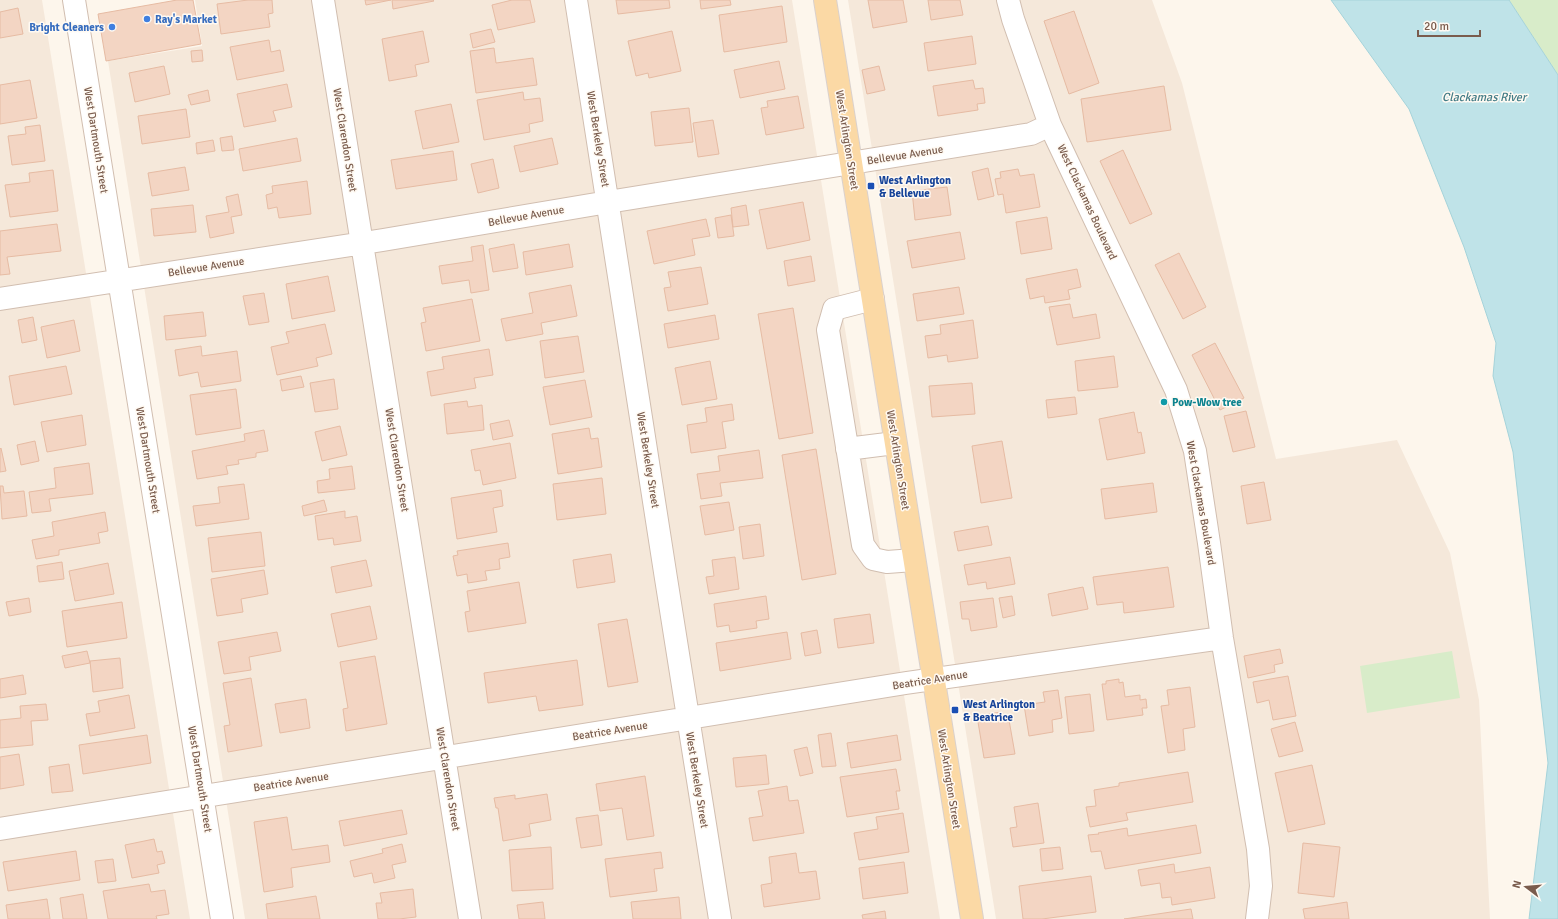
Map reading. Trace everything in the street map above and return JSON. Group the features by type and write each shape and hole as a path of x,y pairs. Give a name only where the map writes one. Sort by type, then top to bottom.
{"main road":[{"name":"West Arlington Street","path":"825,0 972,919"}],"street":[{"name":"West Dartmouth Street","path":"74,0 222,919"},
{"name":"West Clarendon Street","path":"323,0 470,919"},
{"name":"West Berkeley Street","path":"576,0 687,719 720,919"},
{"name":"West Clackamas Boulevard","path":"1008,0 1013,19 1050,125 1176,390 1195,451 1222,638 1258,849 1261,886 1257,919"},
{"name":"Bellevue Avenue","path":"0,299 362,243 608,202 851,164 1031,134 1050,125"},
{"path":"873,299 834,309 828,330 863,545 873,559 887,562 914,560"},
{"path":"847,449 895,443"},
{"name":"Beatrice Avenue","path":"0,829 933,679 1222,638"}],"shaded area":[{"path":"0,0 42,0 190,919 0,919"},
{"path":"195,0 792,0 940,919 245,919 108,61 202,46"},
{"path":"848,0 1152,0 1182,83 1276,459 1397,440 1450,553 1479,700 1490,919 996,919"}],"green space":[{"path":"1509,0 1558,0 1558,75"},
{"path":"1452,651 1460,698 1367,713 1360,666"}],"water":[{"name":"Clackamas River","path":"1331,0 1509,0 1558,75 1558,919 1529,919 1548,763 1513,452 1493,376 1496,343 1464,247 1409,109"}],"building":[{"path":"177,0 193,0 201,44 106,61 98,14"},
{"path":"248,0 272,0 273,13 268,14 270,27 221,34 217,4"},
{"path":"365,0 391,0 366,5"},
{"path":"392,0 433,0 434,1 393,9"},
{"path":"512,0 530,0 535,22 498,30 492,5"},
{"path":"616,0 669,0 670,8 618,14"},
{"path":"700,0 730,0 731,5 701,9"},
{"path":"868,0 903,0 907,22 873,28"},
{"path":"928,0 960,0 963,15 931,20"},
{"path":"782,6 787,42 724,52 719,15"},
{"path":"18,8 23,34 0,38 0,12"},
{"path":"1074,11 1099,83 1069,94 1044,21"},
{"path":"491,29 495,42 473,48 470,34"},
{"path":"423,31 429,62 415,65 417,76 389,81 382,39"},
{"path":"672,31 681,71 649,78 648,73 636,76 628,41"},
{"path":"972,36 976,64 928,71 924,43"},
{"path":"269,40 271,52 280,50 284,71 237,80 230,47"},
{"path":"494,48 496,63 533,58 537,85 476,93 470,51"},
{"path":"202,50 203,61 192,62 191,51"},
{"path":"779,61 785,89 740,98 734,70"},
{"path":"164,66 170,94 135,102 129,73"},
{"path":"879,66 885,90 867,94 862,70"},
{"path":"30,80 37,118 0,124 0,85"},
{"path":"973,80 975,89 983,88 985,103 977,104 978,110 938,116 933,86"},
{"path":"287,84 292,107 273,111 276,121 244,127 237,94"},
{"path":"1164,86 1171,130 1087,142 1081,99"},
{"path":"208,90 210,101 191,105 188,95"},
{"path":"523,92 524,100 540,98 543,121 529,124 530,132 484,140 477,100"},
{"path":"798,96 804,128 766,135 761,108 768,107 767,101"},
{"path":"451,104 459,142 423,149 415,111"},
{"path":"689,108 693,142 655,146 651,112"},
{"path":"186,109 190,137 142,144 138,116"},
{"path":"713,120 719,154 698,157 693,123"},
{"path":"40,125 45,161 12,165 8,136 26,134 25,127"},
{"path":"232,136 234,150 222,151 220,138"},
{"path":"297,138 301,161 243,171 239,149"},
{"path":"552,138 558,164 520,172 514,146"},
{"path":"213,140 215,151 197,154 196,143"},
{"path":"1123,150 1152,214 1130,224 1100,161"},
{"path":"453,151 457,180 396,189 391,160"},
{"path":"493,159 499,188 478,193 471,164"},
{"path":"185,167 189,190 152,196 148,173"},
{"path":"988,168 994,196 978,200 972,172"},
{"path":"1018,169 1020,176 1034,174 1040,207 1006,213 1003,194 998,195 995,179 1001,178 1000,172"},
{"path":"53,170 58,211 10,217 5,185 30,182 29,173"},
{"path":"307,181 311,214 279,218 277,207 268,209 266,195 273,193 272,186"},
{"path":"947,187 951,215 915,220 912,191"},
{"path":"238,194 242,215 231,217 234,233 210,238 206,216 229,212 226,197"},
{"path":"803,202 810,240 767,249 759,210"},
{"path":"193,205 196,232 154,236 151,209"},
{"path":"746,205 749,225 733,227 731,208"},
{"path":"731,215 734,236 718,238 715,218"},
{"path":"1047,217 1052,249 1021,254 1016,222"},
{"path":"706,219 710,236 692,239 695,255 654,264 647,231"},
{"path":"57,224 61,251 7,257 10,274 0,275 0,231"},
{"path":"960,232 965,259 912,268 907,241"},
{"path":"514,244 518,268 493,272 489,249"},
{"path":"569,244 573,267 526,275 523,252"},
{"path":"483,245 489,290 471,293 469,280 442,284 439,266 473,261 471,247"},
{"path":"1179,253 1206,307 1183,319 1155,265"},
{"path":"811,256 815,281 788,286 784,261"},
{"path":"701,267 708,304 668,311 664,288 671,287 668,272"},
{"path":"1077,269 1081,287 1068,290 1070,299 1045,303 1044,296 1030,299 1026,279"},
{"path":"328,276 335,311 292,319 286,284"},
{"path":"571,285 577,316 541,323 543,334 506,341 501,319 533,313 529,293"},
{"path":"959,287 964,314 917,321 913,294"},
{"path":"264,293 269,322 249,325 243,296"},
{"path":"472,299 480,341 426,351 421,323 426,322 423,308"},
{"path":"1070,304 1073,318 1096,314 1100,338 1057,345 1049,307"},
{"path":"793,308 813,433 779,439 758,314"},
{"path":"203,312 206,336 166,340 164,316"},
{"path":"715,315 719,339 668,348 664,324"},
{"path":"33,317 37,340 22,343 18,320"},
{"path":"74,320 80,351 47,358 41,327"},
{"path":"973,320 978,358 948,362 947,355 928,358 925,336 941,334 940,325"},
{"path":"325,324 332,354 316,358 318,366 277,375 271,347 289,343 286,332"},
{"path":"578,336 584,372 545,378 540,341"},
{"path":"1215,343 1244,398 1220,410 1192,355"},
{"path":"201,346 202,356 237,351 241,381 201,387 198,372 179,376 175,350"},
{"path":"489,349 493,375 474,378 476,388 431,396 427,372 444,369 442,357"},
{"path":"1114,356 1118,387 1078,391 1075,361"},
{"path":"710,361 717,399 682,405 675,368"},
{"path":"66,366 72,394 14,405 9,376"},
{"path":"301,376 304,387 282,391 280,380"},
{"path":"334,379 338,409 315,412 310,383"},
{"path":"585,380 592,417 550,425 543,387"},
{"path":"972,383 975,414 932,417 929,386"},
{"path":"236,389 241,428 196,435 190,395"},
{"path":"1075,397 1077,414 1048,418 1046,400"},
{"path":"467,401 468,407 482,405 484,430 447,434 444,404"},
{"path":"732,404 734,420 722,422 726,448 691,453 687,425 707,422 705,408"},
{"path":"1246,411 1255,447 1233,452 1224,416"},
{"path":"1134,412 1138,433 1141,432 1145,453 1107,460 1099,419"},
{"path":"82,415 86,445 47,452 41,422"},
{"path":"509,420 513,436 493,440 490,424"},
{"path":"340,426 347,455 322,461 315,432"},
{"path":"589,428 591,439 598,438 602,467 558,474 552,434"},
{"path":"264,430 268,451 256,453 256,457 238,460 239,464 226,466 228,474 197,479 192,451 245,441 244,434"},
{"path":"35,441 39,461 21,465 17,445"},
{"path":"1002,441 1012,498 981,503 972,446"},
{"path":"510,443 516,478 483,485 480,470 475,471 471,450"},
{"path":"1,448 6,471 0,472 0,449"},
{"path":"816,449 836,574 802,580 782,455"},
{"path":"759,450 763,478 720,483 722,496 701,499 697,474 720,471 718,456"},
{"path":"89,463 93,494 49,499 51,511 32,513 29,492 56,488 54,468"},
{"path":"352,466 355,489 318,493 317,481 330,479 329,469"},
{"path":"602,478 606,514 557,520 553,484"},
{"path":"1264,482 1271,520 1247,524 1241,486"},
{"path":"1153,483 1157,512 1105,519 1101,489"},
{"path":"244,484 249,519 196,526 193,506 220,503 218,487"},
{"path":"0,486 3,486 4,493 24,491 27,516 2,519"},
{"path":"501,490 503,506 493,508 497,532 457,539 451,498"},
{"path":"324,500 327,511 304,516 302,506"},
{"path":"729,502 734,530 705,535 700,506"},
{"path":"345,511 345,518 357,516 361,541 334,545 333,538 318,540 315,516"},
{"path":"105,512 108,531 98,533 100,543 59,550 59,555 36,559 32,540 54,536 52,522"},
{"path":"760,524 764,556 743,559 739,527"},
{"path":"988,526 992,545 958,551 954,532"},
{"path":"261,532 265,566 212,572 208,538"},
{"path":"508,543 510,557 499,559 500,569 485,571 487,580 468,583 467,574 457,576 453,556 458,555 457,551"},
{"path":"611,554 615,582 577,588 573,560"},
{"path":"735,557 739,589 709,594 706,577 714,576 712,560"},
{"path":"1010,557 1015,584 987,589 986,582 968,585 964,565"},
{"path":"366,560 372,586 336,593 331,567"},
{"path":"62,562 64,579 39,582 37,566"},
{"path":"108,563 114,594 75,601 69,571"},
{"path":"1168,567 1174,607 1124,613 1123,602 1097,605 1093,577"},
{"path":"264,570 268,594 241,599 243,612 217,616 211,579"},
{"path":"519,582 526,623 468,632 465,612 470,611 467,591"},
{"path":"1083,587 1088,609 1052,616 1048,594"},
{"path":"766,596 769,619 756,621 757,628 730,632 729,625 717,627 714,604"},
{"path":"1012,596 1015,615 1003,618 999,598"},
{"path":"29,598 31,612 9,616 6,602"},
{"path":"993,598 997,627 971,631 969,619 962,619 960,602"},
{"path":"122,602 127,638 67,647 62,611"},
{"path":"370,606 377,639 338,647 331,614"},
{"path":"870,614 874,643 838,648 834,619"},
{"path":"627,619 638,682 608,687 598,624"},
{"path":"817,630 821,653 805,656 801,633"},
{"path":"277,632 281,651 249,657 251,670 224,674 218,642"},
{"path":"787,632 791,659 720,671 716,643"},
{"path":"1280,649 1283,663 1274,665 1275,672 1248,678 1244,656"},
{"path":"87,651 90,663 65,668 62,656"},
{"path":"375,656 387,724 346,731 343,709 348,708 340,662"},
{"path":"120,658 123,688 93,692 90,661"},
{"path":"577,660 583,705 539,711 536,696 488,703 484,673"},
{"path":"23,675 26,694 0,698 0,679"},
{"path":"1288,676 1296,716 1273,720 1269,700 1257,703 1253,682"},
{"path":"251,678 262,746 228,752 224,726 230,725 223,683"},
{"path":"1119,679 1119,683 1123,682 1125,697 1140,695 1140,700 1146,699 1147,708 1142,708 1143,715 1107,720 1102,684 1106,684 1106,681"},
{"path":"1190,687 1195,727 1183,729 1185,750 1168,753 1161,706 1169,705 1167,690"},
{"path":"1058,690 1062,718 1052,720 1053,732 1029,736 1024,705 1045,702 1043,692"},
{"path":"1090,694 1094,731 1069,734 1065,697"},
{"path":"129,695 135,728 90,736 86,714 100,712 98,701"},
{"path":"306,699 310,728 280,733 275,704"},
{"path":"46,704 48,720 31,721 33,745 0,748 0,720 21,718 20,706"},
{"path":"1001,712 1002,721 1009,720 1015,754 984,758 977,716"},
{"path":"1295,722 1303,751 1279,757 1271,729"},
{"path":"831,733 836,766 822,767 818,735"},
{"path":"147,735 151,763 83,774 79,745"},
{"path":"897,735 901,760 851,768 847,743"},
{"path":"807,747 813,773 800,776 794,750"},
{"path":"19,754 24,785 0,789 0,757"},
{"path":"766,755 769,784 736,787 733,758"},
{"path":"69,764 73,791 52,793 49,767"},
{"path":"1312,765 1325,824 1288,832 1275,773"},
{"path":"896,769 900,791 896,791 899,809 847,817 840,777"},
{"path":"1188,772 1193,802 1126,813 1128,820 1090,827 1086,807 1096,806 1094,790 1119,786 1119,783"},
{"path":"645,776 654,836 627,840 622,808 600,811 596,784"},
{"path":"787,786 789,801 798,800 804,833 753,841 749,818 763,816 758,791"},
{"path":"547,794 551,820 529,824 531,836 503,841 498,808 496,808 494,798 515,795 515,799"},
{"path":"1038,803 1044,843 1013,847 1010,828 1017,827 1014,807"},
{"path":"402,810 407,834 344,846 339,821"},
{"path":"903,813 909,852 859,860 854,833 878,829 876,817"},
{"path":"598,815 602,845 581,848 576,818"},
{"path":"287,817 292,850 328,845 330,862 291,868 293,887 264,892 254,822"},
{"path":"1196,825 1201,853 1105,869 1101,851 1091,852 1088,835 1127,828 1128,836"},
{"path":"154,839 157,852 162,851 165,863 157,865 159,873 132,878 125,845"},
{"path":"1303,843 1340,847 1334,897 1298,893"},
{"path":"402,844 406,862 392,865 395,878 374,883 372,873 354,877 350,861 383,853 382,849"},
{"path":"551,847 553,889 512,891 509,850"},
{"path":"1060,847 1063,869 1042,871 1040,849"},
{"path":"76,851 80,880 8,891 3,862"},
{"path":"661,852 663,868 654,869 657,891 610,897 605,859"},
{"path":"796,853 799,873 816,871 820,899 764,907 761,885 772,883 769,857"},
{"path":"113,859 116,881 98,883 95,861"},
{"path":"904,862 908,893 863,899 859,868"},
{"path":"1174,864 1175,873 1210,867 1215,898 1172,905 1171,897 1162,898 1160,883 1141,886 1138,870"},
{"path":"1091,876 1096,912 1042,919 1023,919 1019,886"},
{"path":"149,884 151,892 165,890 169,914 156,916 157,919 108,919 103,891"},
{"path":"413,889 416,917 378,919 376,903 382,903 380,893"},
{"path":"83,894 87,919 63,919 60,898"},
{"path":"316,896 320,919 268,919 266,904"},
{"path":"679,897 681,919 633,919 631,902"},
{"path":"47,899 50,919 8,919 6,905"},
{"path":"543,902 545,919 519,919 517,905"},
{"path":"1347,902 1349,919 1305,919 1303,909"},
{"path":"1191,909 1193,919 1124,919"},
{"path":"885,911 886,919 863,919 862,915"}],"place":[{"name":"Ray's Market","path":"147,19"},
{"name":"Bright Cleaners","path":"112,27"},
{"name":"West Arlington & Bellevue","path":"871,186"},
{"name":"Pow-Wow tree","path":"1164,402"},
{"name":"West Arlington & Beatrice","path":"955,710"}]}
